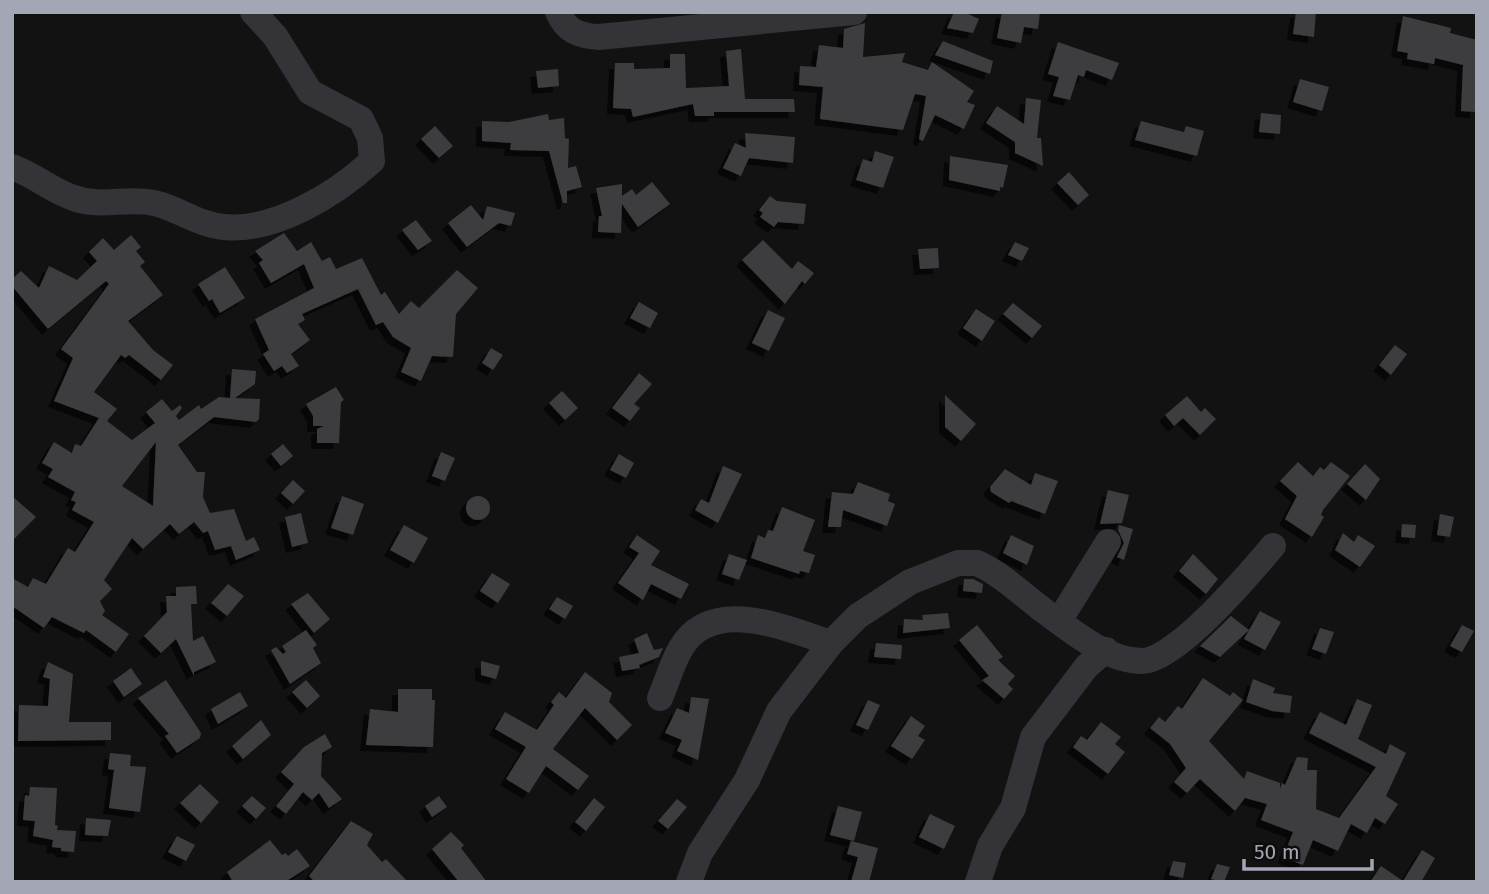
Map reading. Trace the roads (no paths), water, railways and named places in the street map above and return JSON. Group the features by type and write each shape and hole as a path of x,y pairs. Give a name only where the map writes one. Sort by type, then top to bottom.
{"street":[{"path":"12,167 30,173 75,199 101,203 155,203 189,218 225,228 263,224 339,186 372,161 370,138 361,119 310,92 275,36 253,12"},
{"path":"558,12 562,23 570,30 599,37 747,17 854,12"},
{"path":"1059,621 1108,542"},
{"path":"1096,658 1141,661 1156,658 1229,598 1273,546"},
{"path":"665,882 691,874 747,780 784,703 831,643 858,616 892,592 917,579 963,562 985,567 1081,637 1096,658"},
{"path":"660,698 683,644 697,631 712,623 756,621 831,643"},
{"path":"978,882 990,846 1013,808 1033,737 1096,658"}]}
